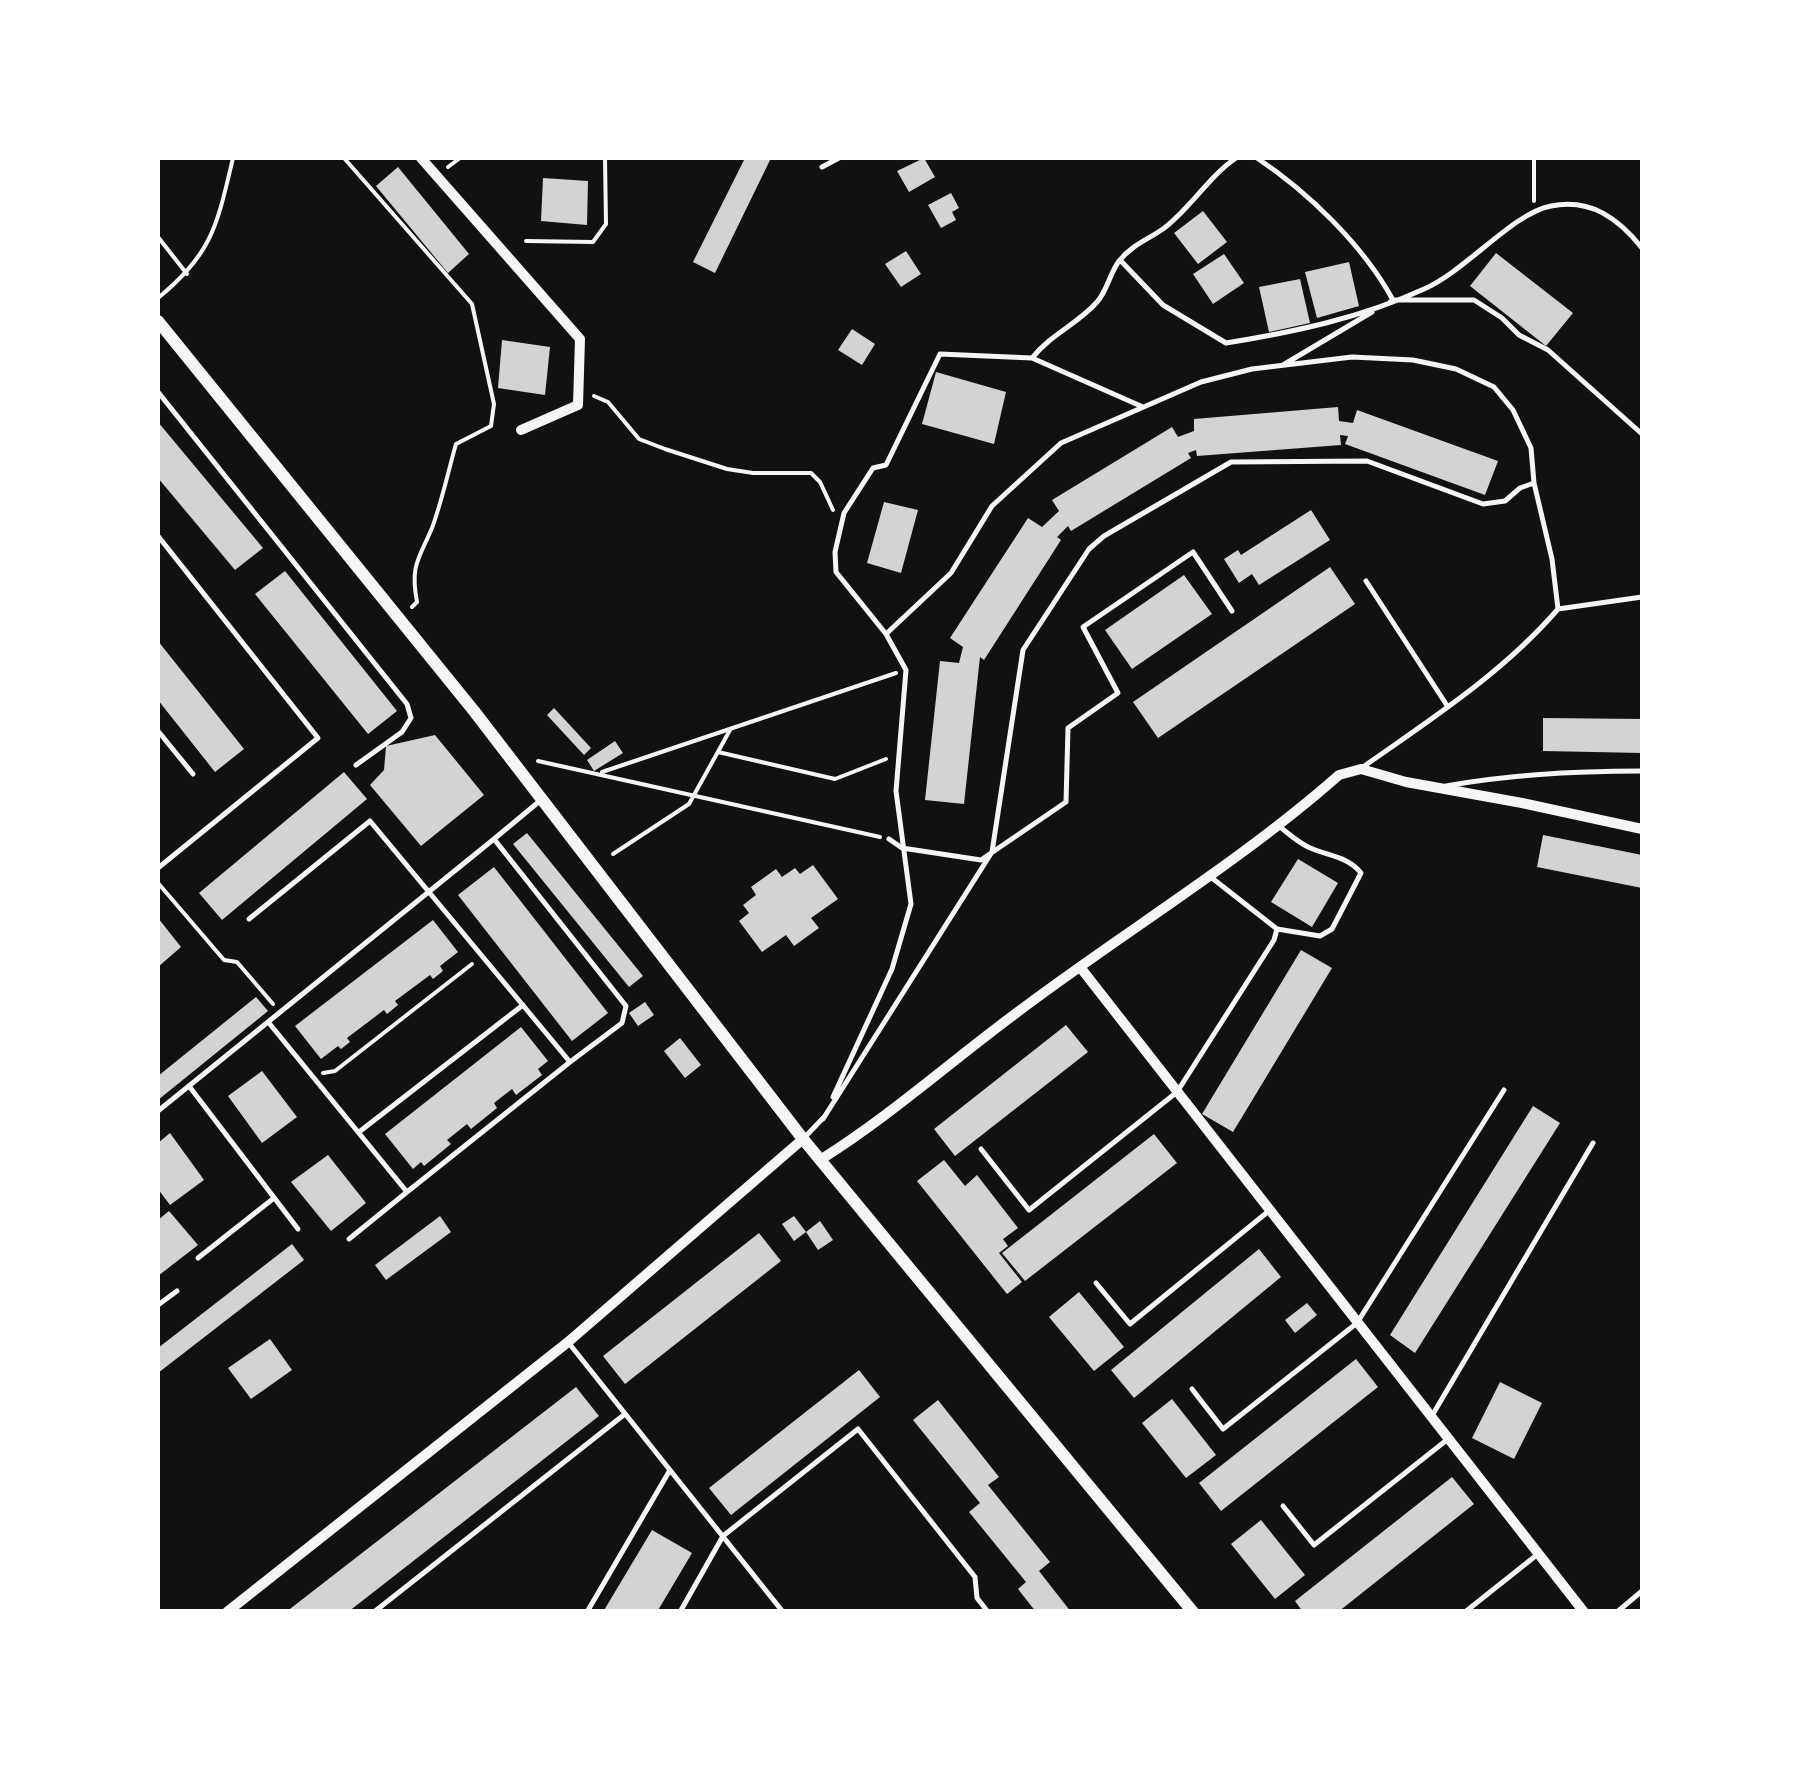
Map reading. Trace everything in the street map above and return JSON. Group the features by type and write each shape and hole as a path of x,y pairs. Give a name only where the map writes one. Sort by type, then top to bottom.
{"street":[{"path":"422,158 580,340 578,405 521,430"},
{"path":"159,324 474,711 803,1139 1193,1612"},
{"path":"820,1160 893,1112 1014,1014 1280,827 1338,775 1360,769 1642,829"},
{"path":"1080,967 1584,1612"},
{"path":"228,1612 568,1342 803,1139"}],"lane":[{"path":"822,167 839,158"},
{"path":"1032,358 1047,339 1098,302 1120,260 1134,244 1163,229 1220,169 1236,158"},
{"path":"1256,158 1295,184 1334,224 1383,282 1393,300"},
{"path":"1120,260 1163,305 1226,342 1325,324 1424,290 1462,268 1534,211 1555,205 1580,206 1613,216 1642,248"},
{"path":"1280,367 1393,300 1474,300 1502,318 1518,335 1548,350 1642,434"},
{"path":"823,1119 892,969 910,904 896,791 906,670 886,634 836,572 835,552 844,513 873,468 886,465 940,354 1032,358 1144,407"},
{"path":"886,634 950,572 992,506 1062,443 1201,382 1252,369 1352,357 1413,360 1456,369 1494,387 1513,410 1531,448 1558,609"},
{"path":"158,392 407,704 411,718 402,732 356,765"},
{"path":"803,1139 823,1119 992,852 1023,650 1090,549 1104,536 1232,462 1367,461 1483,504 1505,501 1520,488 1534,483"},
{"path":"158,536 318,738 158,868"},
{"path":"889,838 902,848 981,860 1066,802 1068,728 1118,694 1083,627 1193,552 1232,611"},
{"path":"1366,581 1448,706"},
{"path":"1360,769 1448,706 1537,634 1558,609 1642,597"},
{"path":"158,731 193,774"},
{"path":"1438,788 1565,771 1642,771"},
{"path":"158,1111 541,800"},
{"path":"249,919 370,821 570,1062"},
{"path":"1210,876 1277,929 1320,936 1332,929 1362,873 1344,858 1327,856 1280,827"},
{"path":"348,1239 622,1023 626,1006 494,839"},
{"path":"980,1149 1029,1210 1177,1092 1274,940 1277,929"},
{"path":"358,1133 523,1006"},
{"path":"269,1024 407,1192"},
{"path":"189,1086 298,1230"},
{"path":"1192,1389 1223,1429 1358,1322 1504,1090"},
{"path":"1431,1417 1593,1143"},
{"path":"198,1258 274,1198"},
{"path":"1096,1283 1130,1324 1270,1210"},
{"path":"158,1305 176,1291"},
{"path":"568,1342 783,1612"},
{"path":"374,1612 625,1414"},
{"path":"680,1612 723,1536 858,1429 975,1577 977,1598 988,1612"},
{"path":"1283,1506 1314,1545 1448,1439"},
{"path":"587,1612 670,1470"},
{"path":"1464,1612 1538,1554"},
{"path":"1617,1612 1642,1591"}],"path":[{"path":"158,298 200,259 219,216 233,158"},
{"path":"344,158 472,304 494,404 492,426 456,444 431,531 416,562 414,586 418,602 412,607"},
{"path":"526,241 593,242 602,234 606,224 605,158"},
{"path":"1534,158 1534,211"},
{"path":"158,237 186,274"},
{"path":"579,391 608,402 640,439 665,449 726,469 811,473 820,482 833,510"},
{"path":"598,774 906,670"},
{"path":"613,854 689,804 730,729"},
{"path":"718,752 834,780 897,755"},
{"path":"538,760 889,838"},
{"path":"158,883 224,960 237,962 282,1013"},
{"path":"314,1070 335,1071 482,956"}],"building":[{"path":"745,158 771,158 715,273 693,262"},
{"path":"924,158 935,177 909,192 897,171"},
{"path":"398,167 469,254 448,273 376,186"},
{"path":"543,178 588,181 587,225 541,221"},
{"path":"951,193 959,208 952,212 956,220 941,228 928,205"},
{"path":"1203,211 1227,242 1198,264 1174,233"},
{"path":"906,251 921,274 901,287 885,264"},
{"path":"1496,253 1573,313 1546,346 1470,286"},
{"path":"1224,254 1244,283 1213,304 1193,274"},
{"path":"1349,262 1359,306 1317,318 1305,272"},
{"path":"1300,279 1310,323 1269,332 1259,287"},
{"path":"852,329 875,344 862,365 838,350"},
{"path":"502,340 550,347 545,395 498,388"},
{"path":"936,372 1006,392 994,444 922,424"},
{"path":"1338,407 1339,421 1353,423 1357,410 1498,461 1485,495 1345,444 1348,436 1340,435 1341,445 1197,456 1196,450 1188,453 1191,458 1071,531 1068,526 1057,537 1061,540 984,660 980,657 964,804 925,800 940,661 959,663 963,647 950,638 1028,518 1042,527 1059,511 1052,500 1172,427 1178,437 1194,431 1194,419"},
{"path":"158,422 263,548 235,570 158,478"},
{"path":"884,502 918,510 901,573 867,563"},
{"path":"1311,510 1330,540 1259,585 1252,574 1239,583 1224,559 1238,550 1241,555"},
{"path":"1330,567 1355,604 1158,738 1133,702"},
{"path":"285,571 397,711 368,734 255,594"},
{"path":"1184,575 1212,614 1132,669 1105,630"},
{"path":"158,641 244,749 215,772 158,700"},
{"path":"554,708 591,748 584,755 547,715"},
{"path":"1543,718 1642,719 1642,753 1543,751"},
{"path":"435,735 484,795 421,846 370,785 384,770 386,746"},
{"path":"615,741 623,753 594,771 587,760"},
{"path":"344,772 367,799 222,920 199,893"},
{"path":"527,833 643,976 629,987 513,844"},
{"path":"1543,835 1642,855 1642,888 1537,867"},
{"path":"1298,859 1338,883 1312,927 1271,902"},
{"path":"813,865 838,899 811,918 819,928 794,946 786,935 762,952 739,921 749,913 743,905 756,895 751,887 776,869 782,877 795,868 800,874"},
{"path":"494,867 608,1013 572,1041 458,895"},
{"path":"158,918 181,947 158,967"},
{"path":"433,920 458,952 440,966 443,971 433,979 430,975 395,1001 398,1005 387,1014 384,1010 347,1038 350,1042 341,1049 338,1046 321,1059 295,1026"},
{"path":"1301,950 1332,968 1233,1132 1202,1114"},
{"path":"256,997 268,1011 158,1100 158,1076"},
{"path":"645,1002 654,1015 638,1026 629,1013"},
{"path":"1066,1025 1088,1052 955,1156 934,1129"},
{"path":"521,1027 548,1061 538,1069 542,1075 516,1095 512,1089 494,1103 497,1108 471,1129 467,1124 447,1140 451,1144 424,1166 421,1162 413,1169 385,1134"},
{"path":"680,1038 701,1065 685,1078 664,1051"},
{"path":"262,1071 297,1117 262,1143 228,1096"},
{"path":"1533,1106 1560,1123 1415,1353 1390,1335"},
{"path":"170,1133 204,1180 170,1205 158,1189 158,1143"},
{"path":"1154,1134 1177,1163 1025,1281 1002,1253"},
{"path":"328,1155 366,1203 331,1231 291,1182"},
{"path":"944,1160 965,1186 977,1175 1018,1228 1003,1239 1008,1246 999,1253 1022,1282 1007,1294 917,1181"},
{"path":"169,1211 198,1245 158,1276 158,1220"},
{"path":"440,1216 451,1232 386,1280 375,1265"},
{"path":"794,1216 806,1232 794,1241 782,1224"},
{"path":"820,1221 833,1240 818,1250 806,1232"},
{"path":"759,1233 781,1261 625,1384 603,1356"},
{"path":"292,1244 304,1260 158,1373 158,1348"},
{"path":"1259,1249 1281,1277 1134,1398 1111,1370"},
{"path":"1079,1292 1124,1347 1094,1371 1049,1317"},
{"path":"1307,1303 1317,1315 1295,1333 1285,1320"},
{"path":"270,1339 292,1370 251,1399 228,1368"},
{"path":"1356,1359 1378,1387 1221,1511 1199,1483"},
{"path":"859,1370 880,1397 731,1515 709,1488"},
{"path":"1500,1382 1542,1403 1514,1459 1472,1438"},
{"path":"576,1387 599,1416 348,1612 286,1612"},
{"path":"1172,1399 1216,1455 1186,1478 1142,1423"},
{"path":"938,1400 999,1477 988,1485 1050,1562 1039,1571 1071,1612 1036,1612 1018,1589 1026,1582 969,1512 980,1503 913,1420"},
{"path":"1452,1477 1474,1504 1338,1612 1303,1612 1295,1601"},
{"path":"1261,1520 1305,1575 1275,1599 1231,1544"},
{"path":"652,1530 692,1553 657,1612 603,1612"}]}
